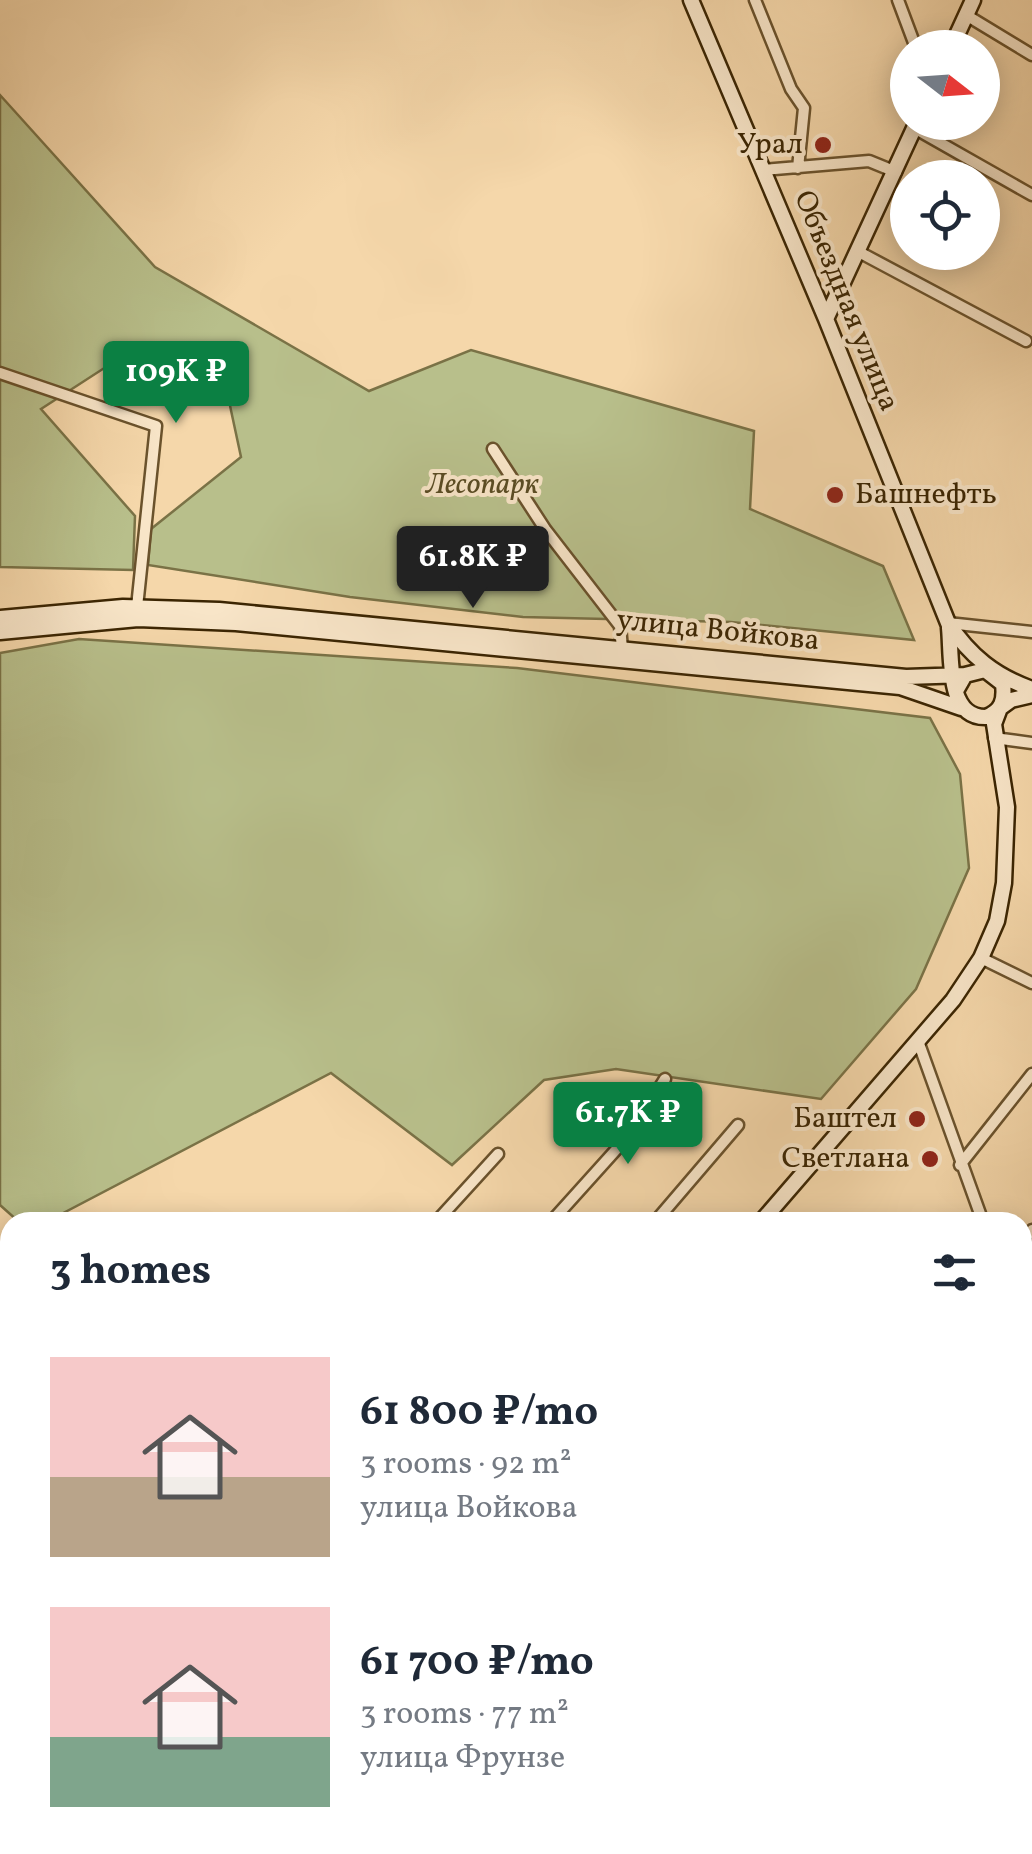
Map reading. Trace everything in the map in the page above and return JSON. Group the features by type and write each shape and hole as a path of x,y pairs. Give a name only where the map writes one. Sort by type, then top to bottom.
{"main road":[{"name":"Объездная улица","path":"691,0 826,318 948,623"},
{"path":"959,30 973,0"},
{"path":"826,318 890,185"},
{"name":"улица Войкова","path":"0,618 137,606 324,618 906,677 959,674"},
{"name":"улица Войкова","path":"0,632 120,620 236,623 900,687 934,695 965,711 994,738"},
{"path":"948,623 959,674 957,689 965,711 986,718 1032,692"},
{"path":"774,1212 918,1041 981,958 997,921 1004,883 1007,807 994,738 1003,684 961,642 948,623"},
{"path":"959,674 975,670 995,674 1032,692"}],"street":[{"path":"755,0 791,88 804,108 798,168"},
{"path":"898,0 909,30"},
{"path":"966,16 1032,55"},
{"path":"941,140 1032,195"},
{"path":"763,170 869,162 890,170"},
{"path":"859,252 1026,340"},
{"path":"0,373 156,426 137,606"},
{"path":"493,449 545,530 620,626 622,650"},
{"path":"948,623 1032,632"},
{"path":"994,738 1032,742"},
{"path":"981,958 1032,983"},
{"path":"918,1041 979,1212"},
{"path":"560,1212 632,1132 665,1079"},
{"path":"960,1165 1029,1083"},
{"path":"664,1212 738,1125"},
{"path":"445,1212 498,1154"}],"green space":[{"name":"Лесопарк","path":"0,95 155,267 369,391 471,350 754,431 750,509 883,566 914,640 731,622 523,617 350,597 148,565 151,529 241,457 229,401 112,363 41,409 135,516 133,570 0,567"},
{"path":"79,639 517,668 930,718 960,774 969,868 916,989 821,1099 616,1069 544,1080 452,1165 331,1073 65,1212 8,1212 0,1205 0,653"}],"place":[{"name":"Урал","path":"823,145"},
{"name":"Башнефть","path":"835,495"},
{"name":"Баштел","path":"917,1119"},
{"name":"Светлана","path":"930,1159"}]}
